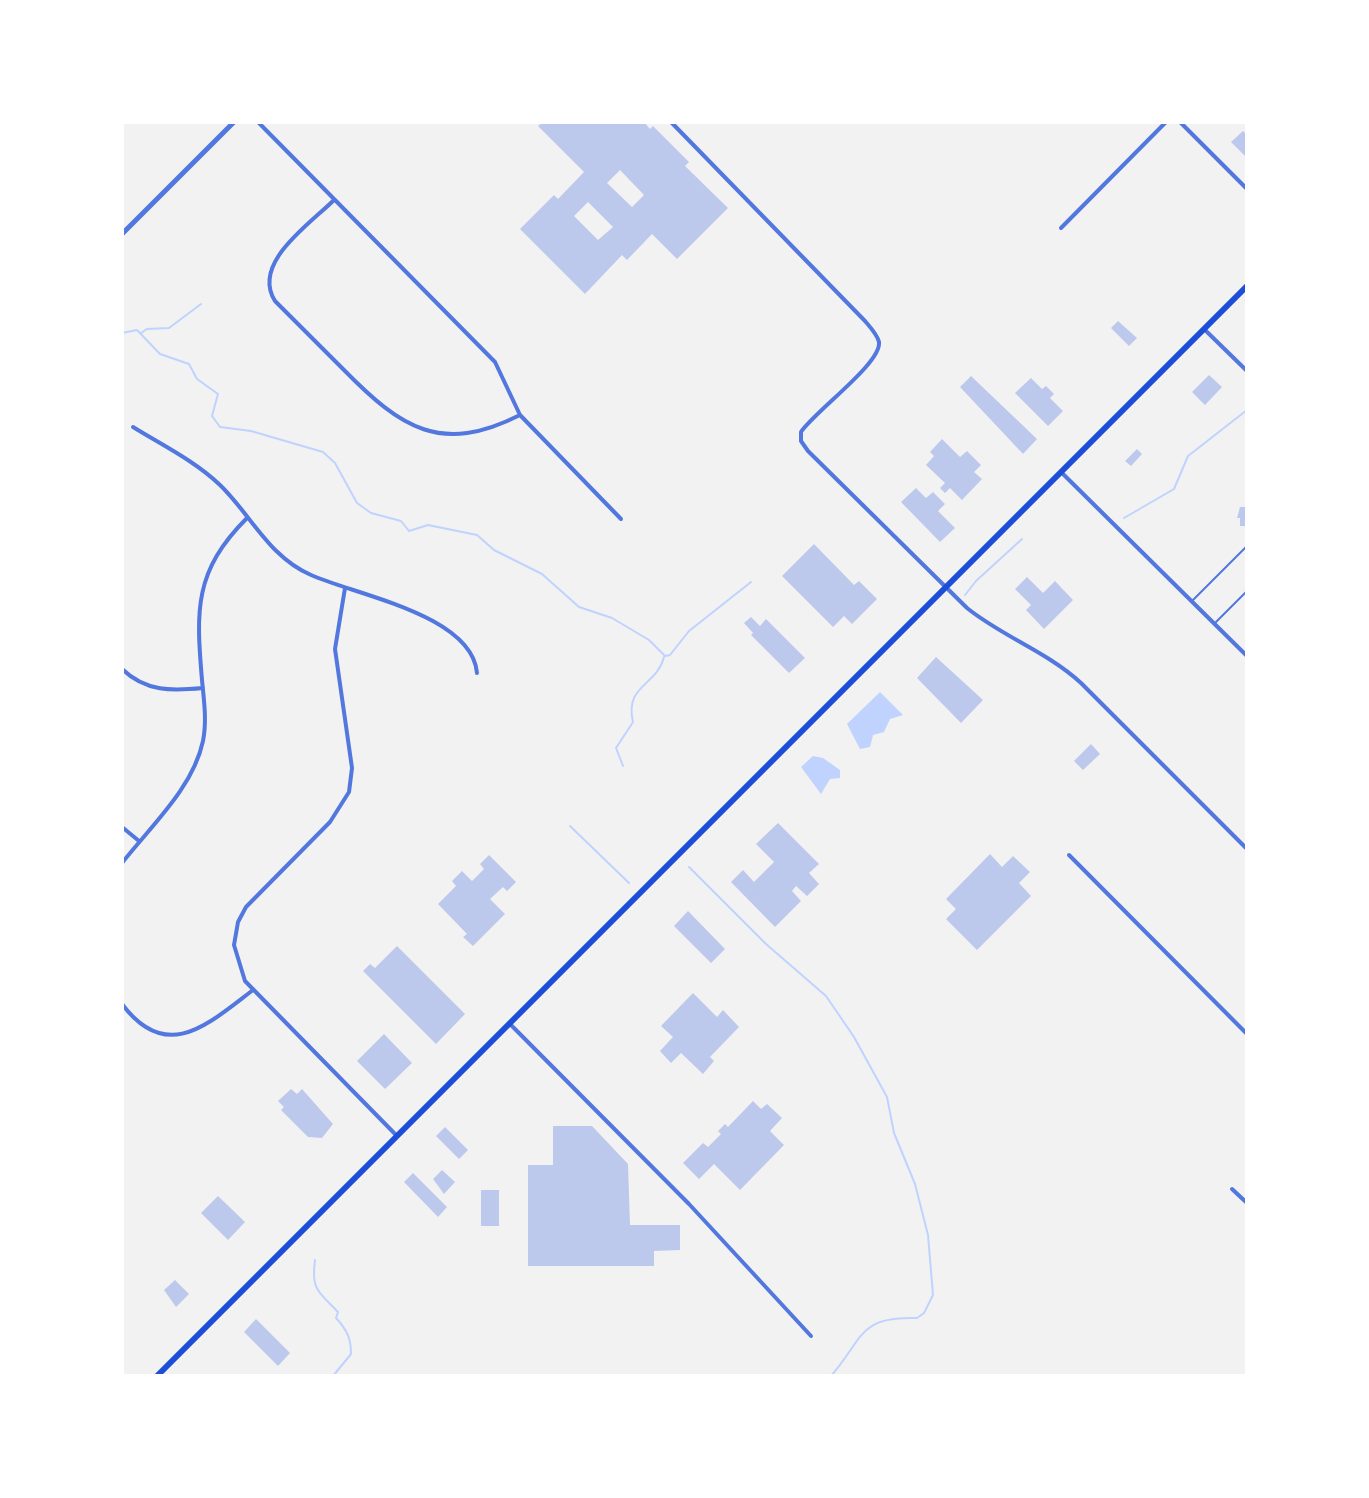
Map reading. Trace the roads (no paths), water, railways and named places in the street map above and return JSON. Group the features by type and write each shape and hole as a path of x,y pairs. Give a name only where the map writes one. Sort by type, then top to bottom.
{"main road":[{"path":"157,1376 1247,286"}],"street":[{"path":"122,234 234,122"},
{"path":"258,122 495,362 506,378 520,415 621,519"},
{"path":"671,122 875,333 879,344 876,353 800,436 808,451 987,624 1042,652 1068,671 1247,849"},
{"path":"1061,228 1166,122"},
{"path":"1180,122 1247,189"},
{"path":"334,200 270,266 267,285 275,301 376,403 405,423 431,432 460,435 484,432 520,415"},
{"path":"1204,329 1247,371"},
{"path":"133,427 207,474 288,562 345,588 412,612 443,628 471,650 477,673"},
{"path":"1061,472 1247,656"},
{"path":"122,863 183,785 197,759 206,725 197,623 201,591 217,555 247,518"},
{"path":"345,588 335,649 352,768 350,786 330,822 241,916 235,934 236,962 253,990 397,1136"},
{"path":"122,669 143,684 160,690 203,688"},
{"path":"122,827 139,841"},
{"path":"1069,855 1247,1034"},
{"path":"122,1004 146,1029 179,1035 202,1028 253,990"},
{"path":"509,1023 689,1204 811,1336"},
{"path":"1232,1189 1247,1203"}],"lane":[{"path":"1192,601 1247,546"},
{"path":"1215,623 1247,591"}],"water":[{"path":"880,692 903,715 890,719 884,732 873,735 870,747 860,749 847,724"},
{"path":"813,756 823,758 840,770 840,778 830,779 821,794 801,767"}],"waterway":[{"path":"141,333 147,329 169,328 201,304"},
{"path":"122,333 137,330 160,354 189,364 197,379 218,394 212,416 220,427 251,431 323,452 335,463 357,503 371,513 401,521 409,531 428,525 477,535 494,550 542,574 579,607 612,618 649,640 664,655"},
{"path":"1124,518 1174,489 1188,456 1247,410"},
{"path":"965,595 1022,539"},
{"path":"665,656 670,655 689,631 751,582"},
{"path":"623,766 616,748 633,722 633,700 655,674 664,657"},
{"path":"570,826 629,883"},
{"path":"689,867 766,944 826,996 854,1037 887,1097 894,1133 915,1184 928,1235 933,1295 924,1313 917,1318 883,1321 864,1332 831,1376"},
{"path":"315,1260 315,1284 338,1312 336,1318 346,1330 350,1343 351,1354 333,1376"}]}
